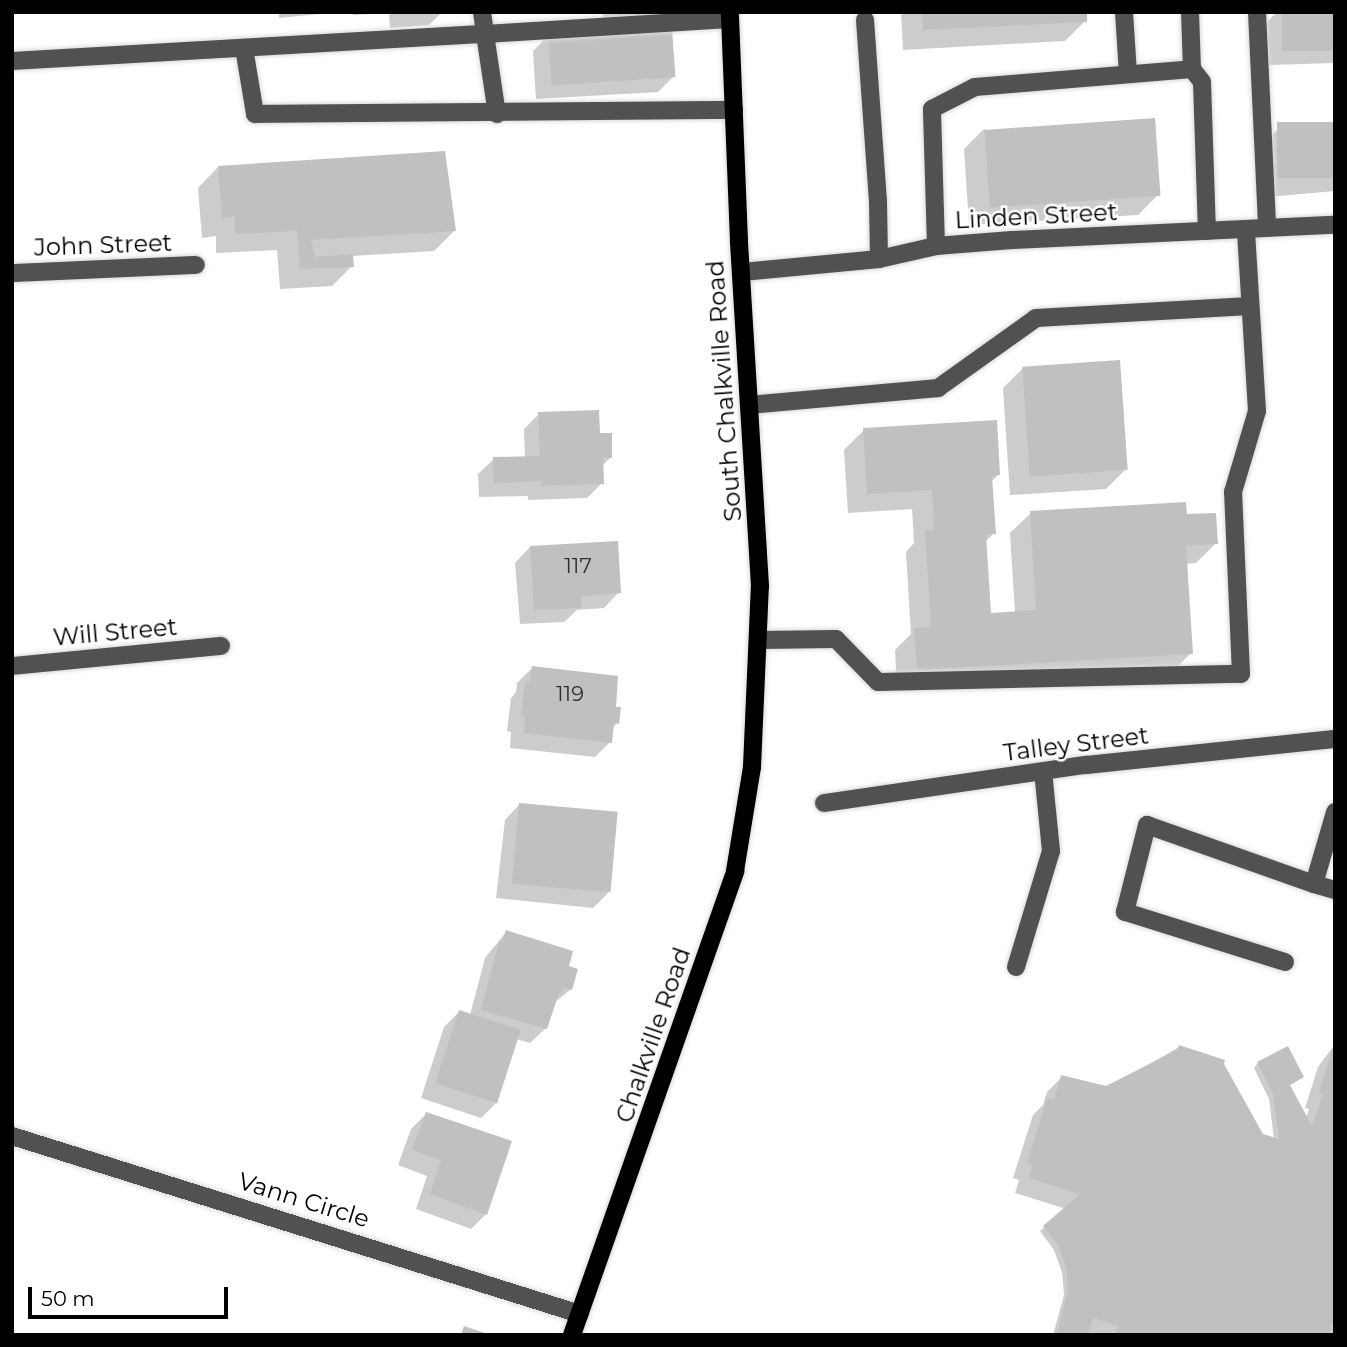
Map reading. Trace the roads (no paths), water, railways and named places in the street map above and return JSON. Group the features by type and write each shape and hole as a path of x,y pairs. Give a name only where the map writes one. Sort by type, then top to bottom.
{"main road":[{"name":"South Chalkville Road","path":"730,16 760,586 760,640 752,767"},
{"name":"Chalkville Road","path":"572,1335 735,871 752,767"}],"street":[{"path":"482,12 497,114"},
{"path":"1124,12 1128,74"},
{"path":"1190,12 1192,69 1202,82 1208,231"},
{"path":"1257,12 1267,228"},
{"path":"12,61 485,34 730,16"},
{"path":"865,20 878,201 879,258"},
{"path":"244,48 255,114 734,110"},
{"path":"936,247 932,109 975,87 1192,69"},
{"name":"Linden Street","path":"742,271 879,258 936,247 1012,240 1335,225"},
{"path":"760,640 836,639 878,682 1241,674 1233,492 1257,411 1246,229"},
{"name":"John Street","path":"12,273 196,265"},
{"path":"749,405 938,388 1036,318 1250,306"},
{"name":"Will Street","path":"12,666 221,646"},
{"name":"Talley Street","path":"824,803 1043,771 1335,740"},
{"path":"1016,967 1051,851 1043,771"},
{"path":"1314,884 1335,811"},
{"path":"1285,962 1125,912 1147,825 1335,890"},
{"name":"Vann Circle","path":"12,1136 580,1314"}]}
